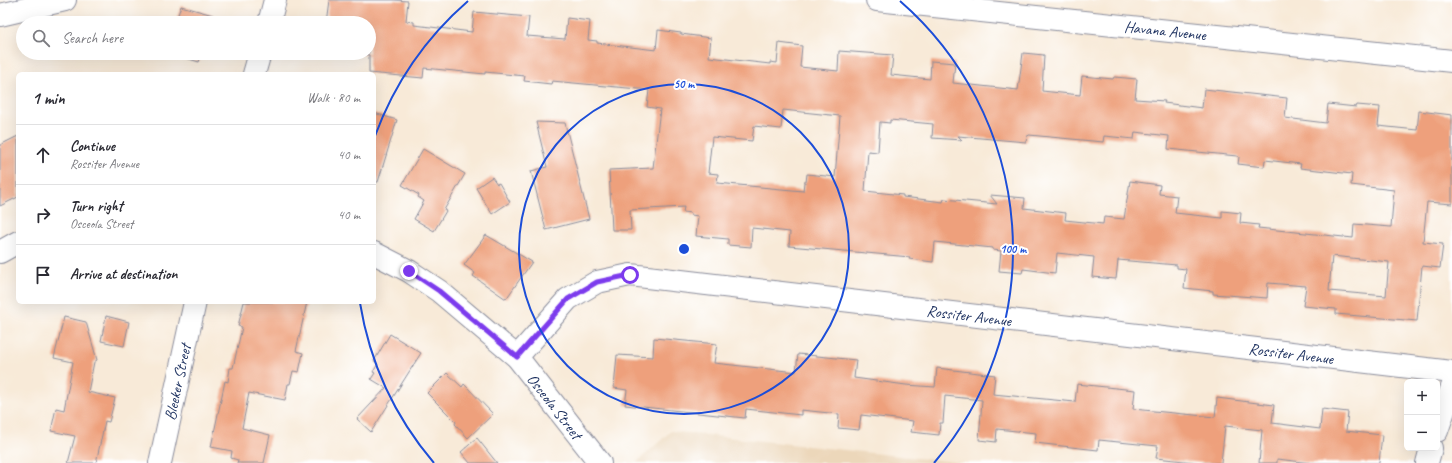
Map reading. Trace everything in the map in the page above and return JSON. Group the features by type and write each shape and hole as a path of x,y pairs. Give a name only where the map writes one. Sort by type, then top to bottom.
{"street":[{"path":"0,15 66,0"},
{"path":"271,16 275,0"},
{"name":"Havana Avenue","path":"877,0 1452,61"},
{"path":"255,72 258,60"},
{"path":"0,252 16,243"},
{"name":"Osceola Street","path":"376,254 409,271 439,291 517,357 600,463"},
{"name":"Rossiter Avenue","path":"517,357 568,299 597,282 630,275 1452,372"},
{"name":"Bleeker Street","path":"160,463 195,304"},
{"path":"1440,422 1452,386"},
{"path":"1427,463 1430,451"}],"shaded area":[{"path":"671,431 963,463 636,463"}],"building":[{"path":"329,0 408,1 406,21 414,22 414,25 472,32 474,12 529,17 527,36 565,39 567,18 590,21 588,40 597,41 597,43 656,50 658,30 681,33 711,38 709,57 770,64 770,62 777,63 779,43 802,46 800,67 838,71 839,51 893,55 891,75 930,79 931,61 955,63 953,83 1018,90 1023,53 1044,55 1042,91 1080,95 1082,76 1113,79 1114,77 1137,79 1135,99 1165,101 1164,103 1202,108 1204,89 1287,98 1285,118 1326,123 1328,104 1356,107 1357,105 1380,107 1378,126 1417,130 1419,111 1452,115 1452,204 1427,202 1423,242 1443,244 1440,268 1422,266 1417,321 1336,314 1336,309 1303,306 1306,286 1268,283 1267,298 1213,294 1213,291 1184,288 1186,269 1177,268 1177,265 1118,260 1116,279 1092,277 1094,257 1057,253 1055,273 1023,269 1022,273 999,271 1001,251 993,250 993,248 935,242 933,262 909,259 910,257 789,246 790,232 752,228 751,247 728,245 728,239 696,236 698,216 683,212 684,207 630,210 631,230 612,230 609,170 653,168 660,109 647,107 649,90 552,81 551,84 524,81 525,76 424,68 423,78 369,72 369,60 376,60 376,16 327,16","holes":["783,110 840,116 835,177 807,174 803,191 717,183 718,174 708,173 712,137 752,141 754,126 781,129","890,120 933,124 932,138 962,140 958,136 1026,142 1027,136 1029,135 1103,142 1104,136 1134,139 1135,132 1169,136 1168,149 1237,156 1239,157 1238,164 1264,167 1265,160 1301,164 1300,168 1352,174 1351,185 1394,190 1391,227 1354,224 1353,238 1258,228 1259,225 1240,223 1241,213 1222,211 1222,218 1175,213 1177,196 1159,194 1160,185 1130,181 1124,219 1104,217 1103,224 1065,220 1066,213 1024,208 1025,198 990,195 997,204 944,199 943,202 903,197 903,195 865,191 868,151 878,152 880,122 890,123","1332,256 1389,262 1386,296 1329,291"]},
{"path":"181,6 213,15 213,16 177,16"},
{"path":"376,114 397,120 378,182 376,182"},
{"path":"536,122 565,123 589,219 546,230 531,171 547,167"},
{"path":"16,137 16,198 0,206 0,145"},
{"path":"423,149 465,174 444,210 446,211 434,231 414,219 424,201 418,197 419,195 402,185"},
{"path":"492,177 497,184 499,183 510,202 492,214 476,188"},
{"path":"486,235 532,262 506,299 473,276 475,273 464,265"},
{"path":"244,304 307,304 296,351 303,353 299,372 293,371 290,384 288,384 285,400 249,393 242,428 270,435 264,463 237,463 238,460 231,458 232,451 211,447 225,381 228,382 230,368 233,368 242,327 238,326"},
{"path":"106,316 129,322 124,346 101,341"},
{"path":"64,317 86,322 97,360 94,362 88,392 115,398 109,422 105,421 96,463 68,463 75,436 51,431 56,408 64,410 73,362 54,358"},
{"path":"390,334 421,353 371,432 357,419 386,388 371,379 378,364 374,361"},
{"path":"654,338 717,344 714,363 796,372 798,354 856,360 854,378 906,385 935,387 937,368 995,375 993,394 1075,402 1077,384 1135,390 1133,409 1215,417 1217,398 1274,405 1272,423 1320,429 1322,409 1348,412 1346,431 1382,435 1379,463 1311,463 1277,459 1277,463 1259,463 1262,430 1225,426 1221,463 1203,463 1156,458 1158,446 1099,440 1098,450 1035,443 1036,433 997,429 996,442 979,440 982,400 945,396 943,423 940,423 939,435 911,432 913,421 861,415 859,430 838,428 839,414 801,410 801,415 746,409 745,418 625,405 627,390 614,388 617,355 653,357"},
{"path":"447,373 462,387 464,384 493,414 468,438 455,424 456,422 427,393"},
{"path":"477,438 497,463 470,463 461,452"}],"route":[{"path":"409,271 439,291 517,357 568,299 597,282 630,275"}]}
